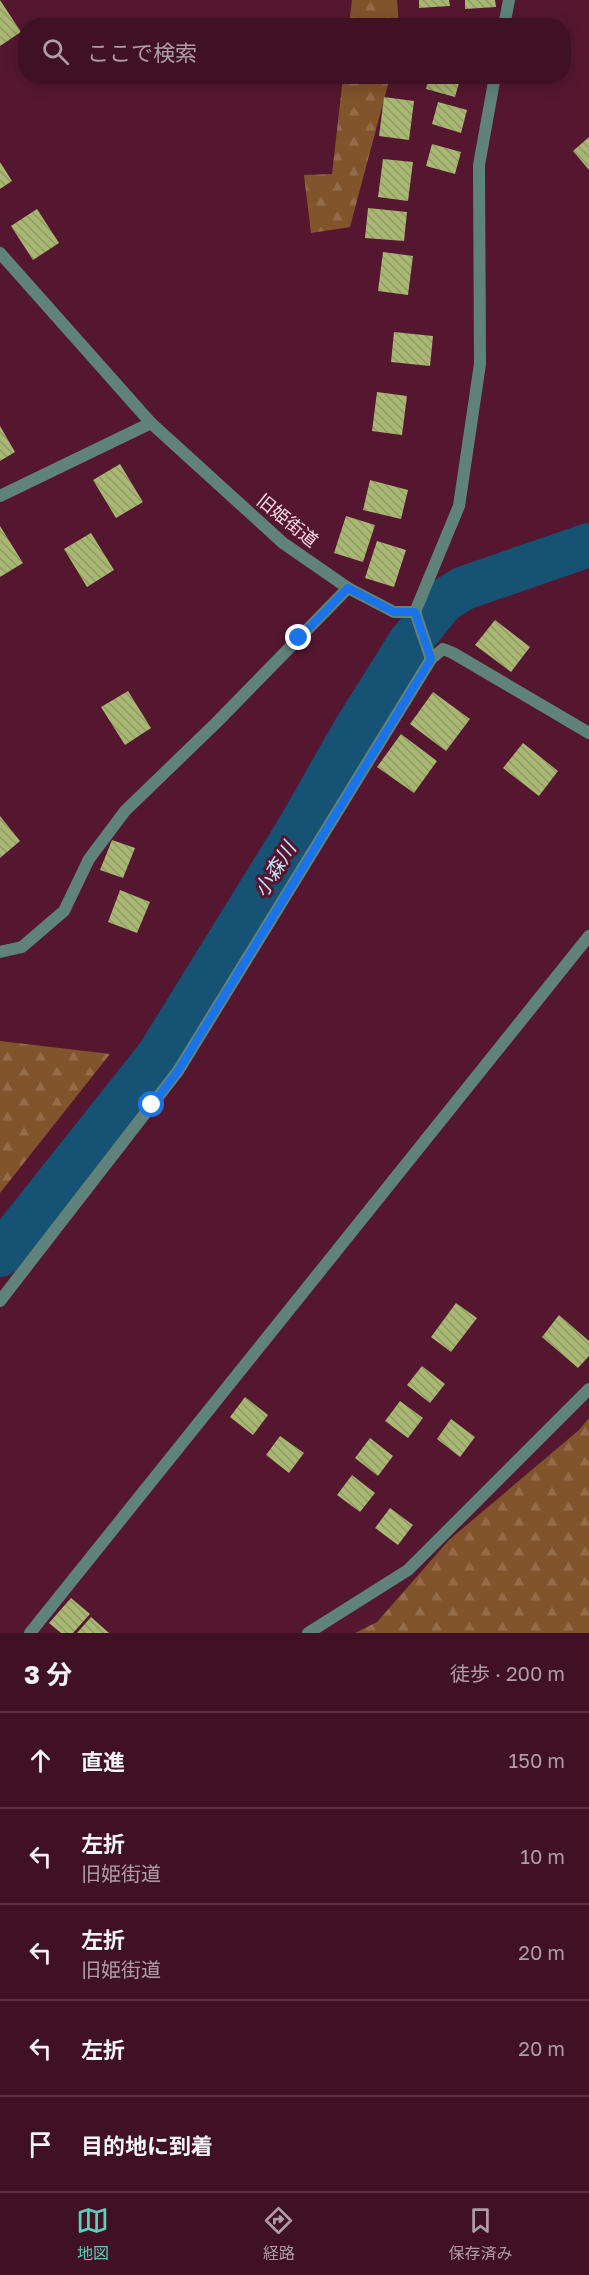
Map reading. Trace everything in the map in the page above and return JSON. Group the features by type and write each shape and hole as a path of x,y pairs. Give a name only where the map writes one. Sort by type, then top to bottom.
{"street":[{"path":"505,18 508,0"},
{"path":"431,659 415,612 459,506 480,364 479,165 494,84"},
{"name":"旧姫街道","path":"0,253 151,423 283,543 348,588 394,612 415,612"},
{"path":"0,496 151,423"},
{"path":"0,952 22,947 64,910 89,859 124,811 217,722 348,588"},
{"path":"0,1301 178,1071 431,659 443,649 453,653 589,733"},
{"path":"30,1633 589,936"},
{"path":"308,1633 408,1570 589,1389"}],"green space":[{"path":"352,0 397,0 398,18 350,18"},
{"path":"342,84 388,84 350,227 311,233 304,175 332,174"},
{"path":"0,1041 110,1054 0,1193"},
{"path":"589,1418 589,1633 355,1633 377,1622 449,1540 579,1430"}],"building":[{"path":"0,0 18,27 18,34 0,46"},
{"path":"419,0 449,0 450,6 419,8"},
{"path":"465,0 495,0 496,7 465,9"},
{"path":"427,84 459,84 455,97 426,89"},
{"path":"384,97 414,101 409,140 379,136"},
{"path":"438,102 467,110 461,133 432,124"},
{"path":"589,137 589,170 573,151"},
{"path":"432,144 461,152 455,174 426,166"},
{"path":"383,159 413,162 408,201 378,197"},
{"path":"0,162 12,181 0,189"},
{"path":"368,208 407,212 404,241 365,238"},
{"path":"37,209 59,243 33,260 11,226"},
{"path":"383,252 413,256 408,295 378,291"},
{"path":"394,332 433,336 430,366 391,362"},
{"path":"377,392 407,396 402,435 372,431"},
{"path":"0,426 15,452 0,461"},
{"path":"120,464 143,502 116,518 93,480"},
{"path":"370,480 408,490 401,519 363,510"},
{"path":"346,516 375,525 363,562 334,553"},
{"path":"0,526 23,563 0,577"},
{"path":"91,533 114,570 87,587 64,549"},
{"path":"377,541 406,550 394,587 365,578"},
{"path":"495,620 530,647 511,672 475,645"},
{"path":"128,691 151,728 125,745 101,707"},
{"path":"433,692 470,719 446,751 410,724"},
{"path":"401,734 437,761 414,793 377,767"},
{"path":"523,743 558,771 539,796 503,768"},
{"path":"0,816 20,841 0,858"},
{"path":"112,840 135,848 123,878 100,870"},
{"path":"120,890 150,902 137,933 108,922"},
{"path":"456,1303 477,1318 451,1352 431,1337"},
{"path":"559,1315 589,1341 589,1356 578,1368 542,1337"},
{"path":"422,1366 445,1384 430,1403 407,1385"},
{"path":"245,1397 268,1415 253,1435 230,1417"},
{"path":"400,1401 423,1418 408,1438 385,1421"},
{"path":"451,1419 475,1437 460,1457 437,1439"},
{"path":"280,1436 304,1453 289,1473 266,1455"},
{"path":"370,1438 393,1456 378,1476 355,1458"},
{"path":"352,1475 375,1493 360,1512 337,1495"},
{"path":"390,1508 413,1525 398,1545 375,1528"},
{"path":"71,1598 90,1614 73,1633 61,1633 49,1623"},
{"path":"91,1617 109,1633 77,1633"}],"waterway":[{"name":"小森川","path":"0,1255 158,1056 299,828 353,733 410,642 443,601 464,588 589,545"}],"route":[{"path":"152,1105 178,1071 431,659 415,612 394,612 348,588 299,638"}]}
